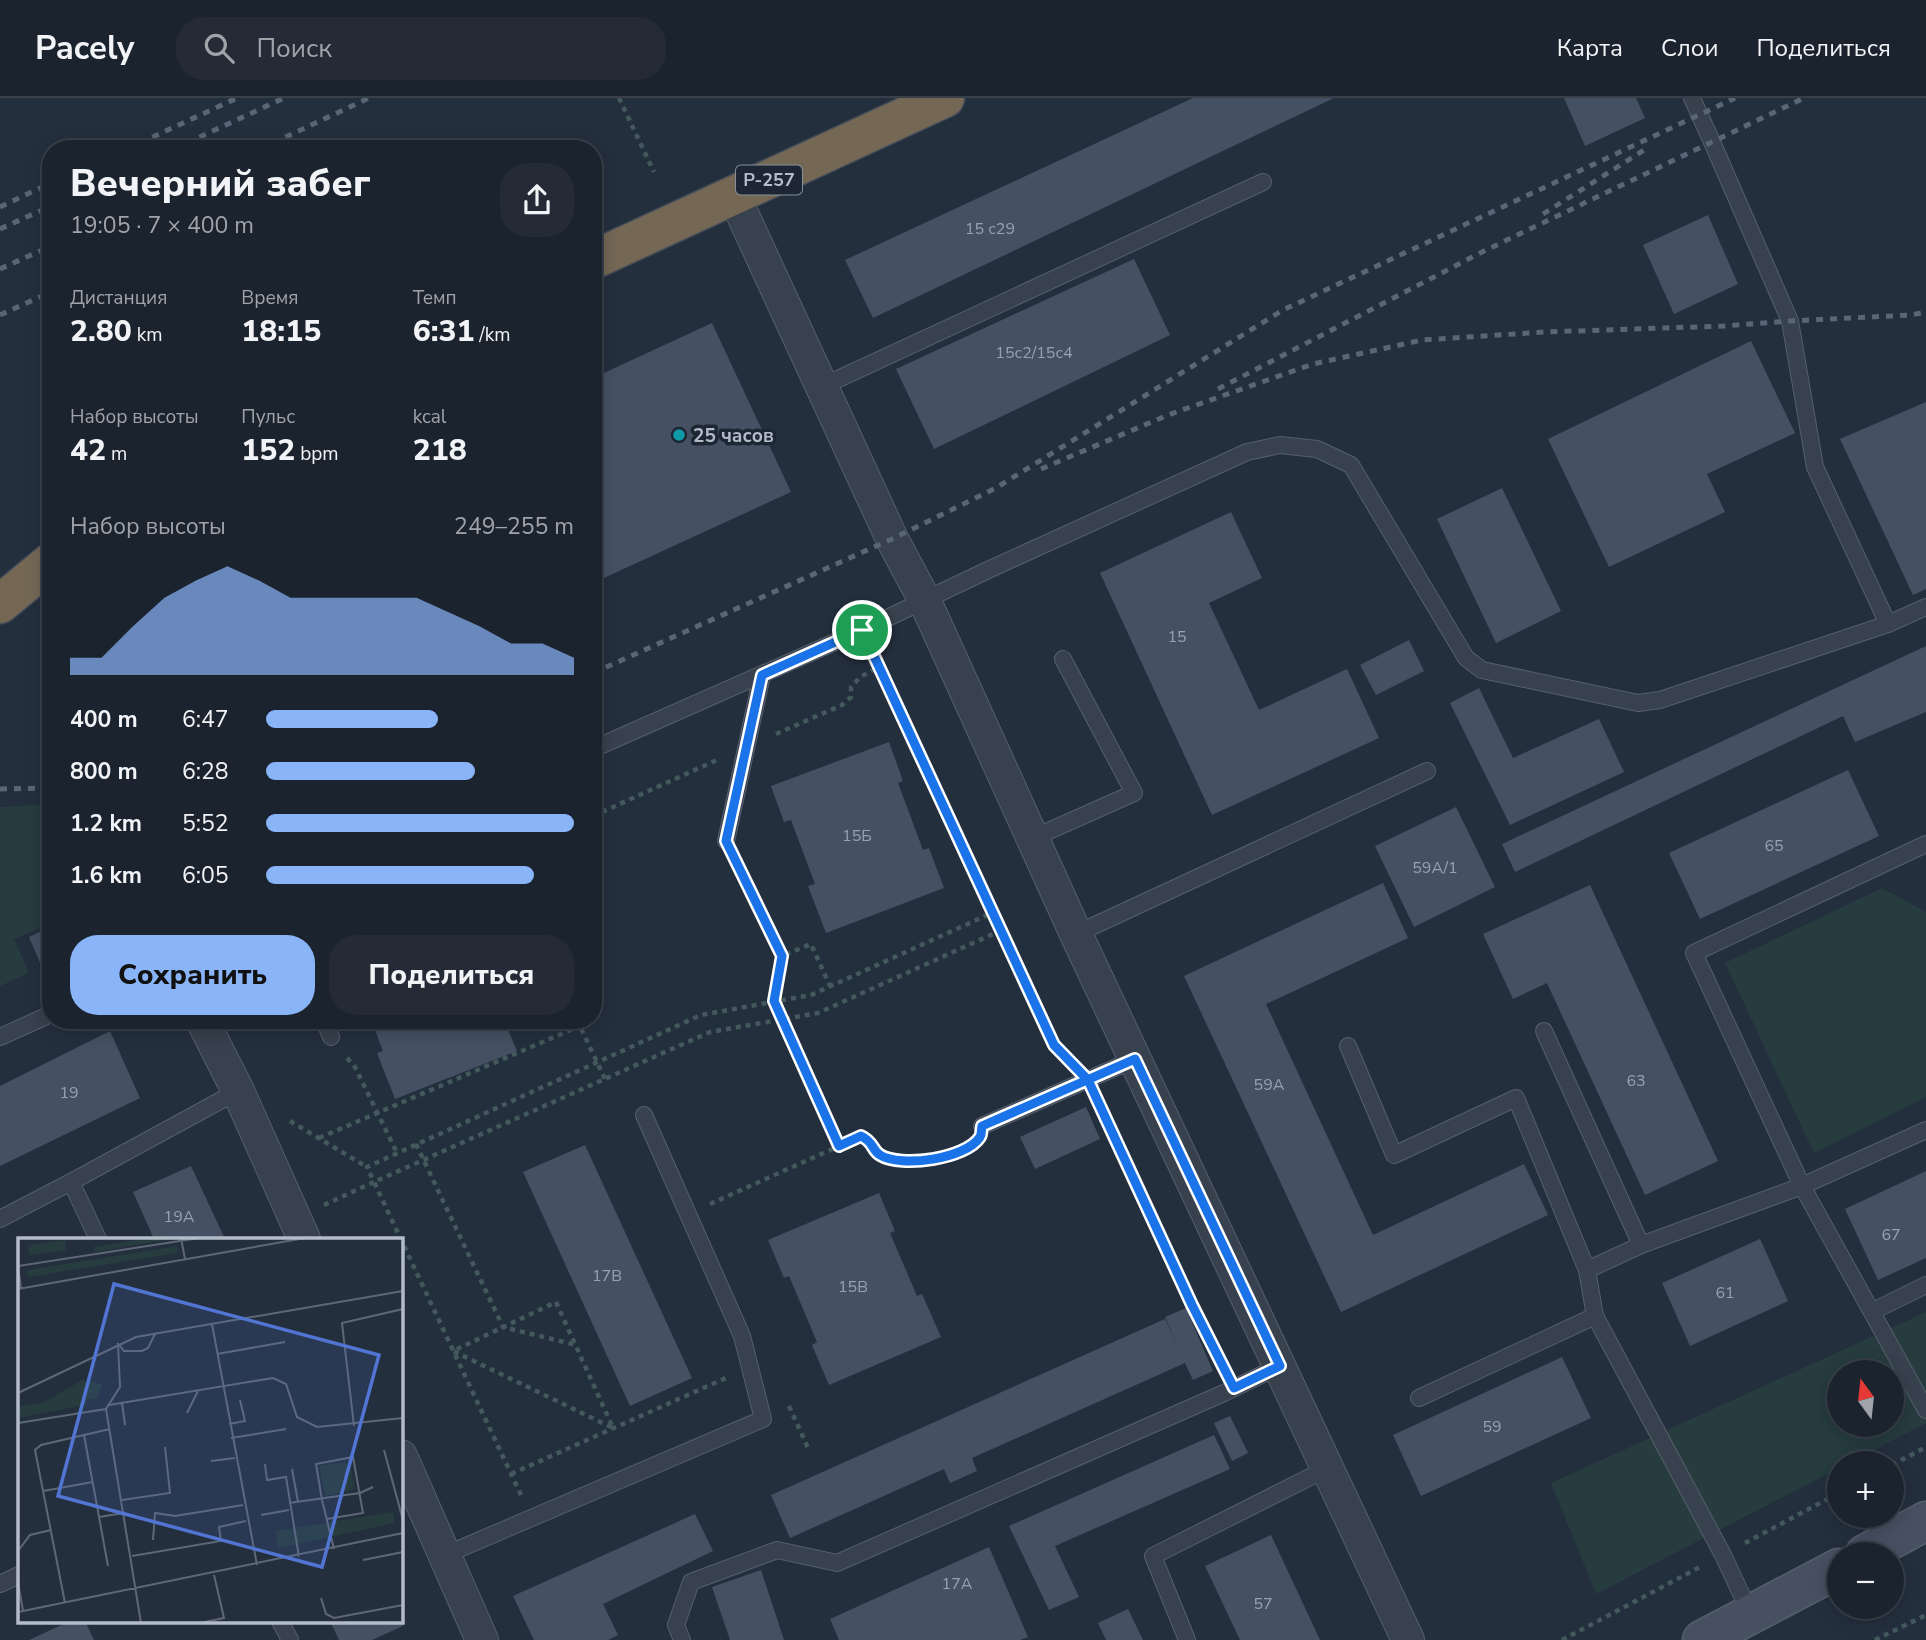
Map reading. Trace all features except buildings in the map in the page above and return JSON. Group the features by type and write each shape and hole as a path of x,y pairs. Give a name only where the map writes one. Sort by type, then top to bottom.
{"highway":[{"name":"Р-257","path":"602,256 945,98"},
{"path":"0,604 42,569"}],"main road":[{"path":"1887,1542 1926,1521"},
{"path":"1702,1640 1827,1574"}],"street":[{"path":"734,196 892,538 924,599 1076,934 1408,1640"},
{"path":"207,1029 238,1091 300,1229"},
{"path":"402,1458 479,1639"}],"lane":[{"path":"1692,98 1790,321 1815,467 1888,624"},
{"path":"823,386 1263,182"},
{"path":"602,745 862,630 924,599 1247,452 1280,445 1317,449 1351,466 1466,658 1482,670 1638,703 1660,700 1888,624 1926,607"},
{"path":"1033,838 1134,793 1063,659"},
{"path":"726,841 762,675"},
{"path":"1076,934 1427,772"},
{"path":"1926,844 1694,953 1802,1186 1926,1410"},
{"path":"0,1037 42,1018"},
{"path":"328,1029 331,1037"},
{"path":"1545,1031 1641,1245"},
{"path":"1348,1046 1394,1155 1516,1098 1587,1270 1595,1316 1723,1555 1751,1615"},
{"path":"982,1126 1135,1059"},
{"path":"0,1219 238,1091"},
{"path":"445,1555 763,1419 742,1336 645,1115"},
{"path":"1587,1270 1641,1245 1802,1186 1926,1130"},
{"path":"71,1182 98,1238"},
{"path":"1872,1311 1926,1285"},
{"path":"1419,1398 1595,1316"},
{"path":"682,1640 676,1625 691,1582 777,1550 837,1563 1280,1366"},
{"path":"1187,1640 1153,1556 1328,1468"},
{"path":"0,1584 18,1575"},
{"path":"281,1622 290,1640"}],"path":[{"path":"619,98 653,172"},
{"path":"862,630 1054,1045 1088,1080 1192,1305 1234,1388"},
{"path":"726,841 782,956 774,1001 839,1146"},
{"path":"367,1167 701,1015 811,995 993,912"},
{"path":"300,1229 374,1182 710,1032 818,1013 1002,930"},
{"path":"782,956 811,944 830,986"},
{"path":"319,1138 565,1029"},
{"path":"581,1029 604,1079"},
{"path":"331,1037 355,1067 397,1153"},
{"path":"238,1091 367,1167 400,1238"},
{"path":"700,1208 861,1136 870,1140 880,1154 894,1159 928,1161 948,1157 965,1149 980,1137 982,1126"},
{"path":"416,1144 503,1327"},
{"path":"402,1242 532,1518"},
{"path":"453,1351 556,1303 613,1428"},
{"path":"503,1327 576,1345"},
{"path":"453,1351 613,1428"},
{"path":"511,1474 750,1367"},
{"path":"788,1404 808,1448"},
{"path":"1904,1459 1926,1447"},
{"path":"1875,1640 1926,1615"}],"green space":[{"path":"42,805 42,927 14,939 29,973 0,986 0,807"},
{"path":"1882,888 1926,912 1926,1097 1814,1153 1725,963"},
{"path":"1926,1312 1926,1423 1904,1434 1904,1360 1827,1360 1827,1437 1899,1437 1872,1451 1827,1451 1827,1474 1596,1594 1551,1483"}],"railway":[{"path":"146,140 237,98"},
{"path":"193,140 284,98"},
{"path":"279,140 369,98"},
{"path":"602,669 892,539 996,488 1283,310 1735,98"},
{"path":"1218,389 1484,251 1804,98"},
{"path":"1543,214 1644,150"},
{"path":"0,207 42,187"},
{"path":"0,229 42,210"},
{"path":"0,269 42,250"},
{"path":"0,315 42,296"},
{"path":"1041,469 1168,415 1313,364 1422,340 1545,332 1724,326 1926,312"},
{"path":"0,789 42,788"}],"place":[{"name":"25 часов","path":"679,435"}],"route":[{"path":"862,630 762,675 726,841 782,956 774,1001 839,1146 861,1136 870,1140 880,1154 894,1159 928,1161 948,1157 965,1149 980,1137 982,1126 1088,1080 1135,1059 1280,1366 1234,1388 1192,1305 1088,1080 1054,1045 862,630"}]}
